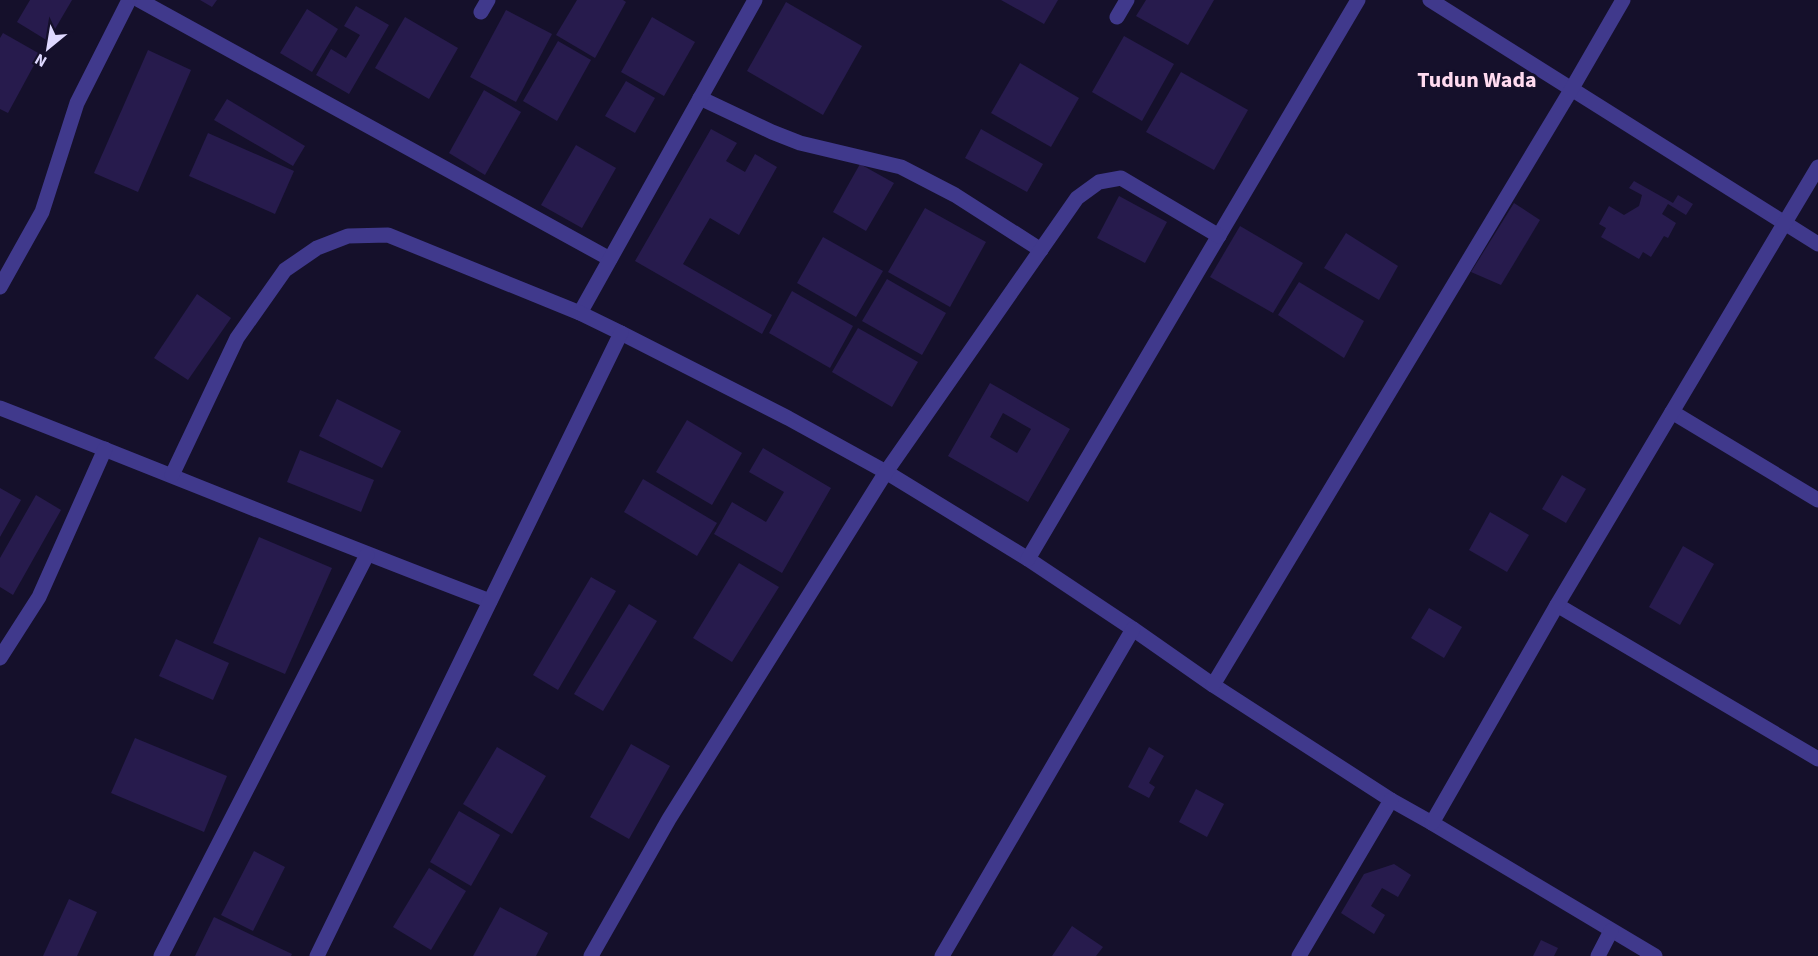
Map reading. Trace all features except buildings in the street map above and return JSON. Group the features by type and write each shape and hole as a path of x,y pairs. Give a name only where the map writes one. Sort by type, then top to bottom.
{"street":[{"path":"0,287 42,212 77,103 129,0"},
{"path":"139,0 610,259"},
{"path":"580,314 755,0"},
{"path":"1117,17 1127,0"},
{"path":"1028,559 1358,0"},
{"path":"1430,0 1818,244"},
{"path":"1213,685 1623,0"},
{"path":"700,98 800,143 901,167 956,195 1041,250"},
{"path":"1432,823 1557,605 1818,167"},
{"path":"591,956 669,819 886,472 1077,198 1099,182 1121,178 1219,236"},
{"path":"172,475 237,338 285,270 317,248 348,236 388,235 621,333 788,418 886,472 1028,559 1213,685 1391,800 1655,956"},
{"path":"317,956 621,333"},
{"path":"0,408 367,555 490,601"},
{"path":"1672,412 1818,500"},
{"path":"0,658 39,597 105,449"},
{"path":"161,956 367,555"},
{"path":"1557,605 1818,759"},
{"path":"942,956 1133,629"},
{"path":"1299,956 1391,800"},
{"path":"1598,956 1611,931"}],"district":[{"name":"Tudun Wada","path":"1477,80"}]}
